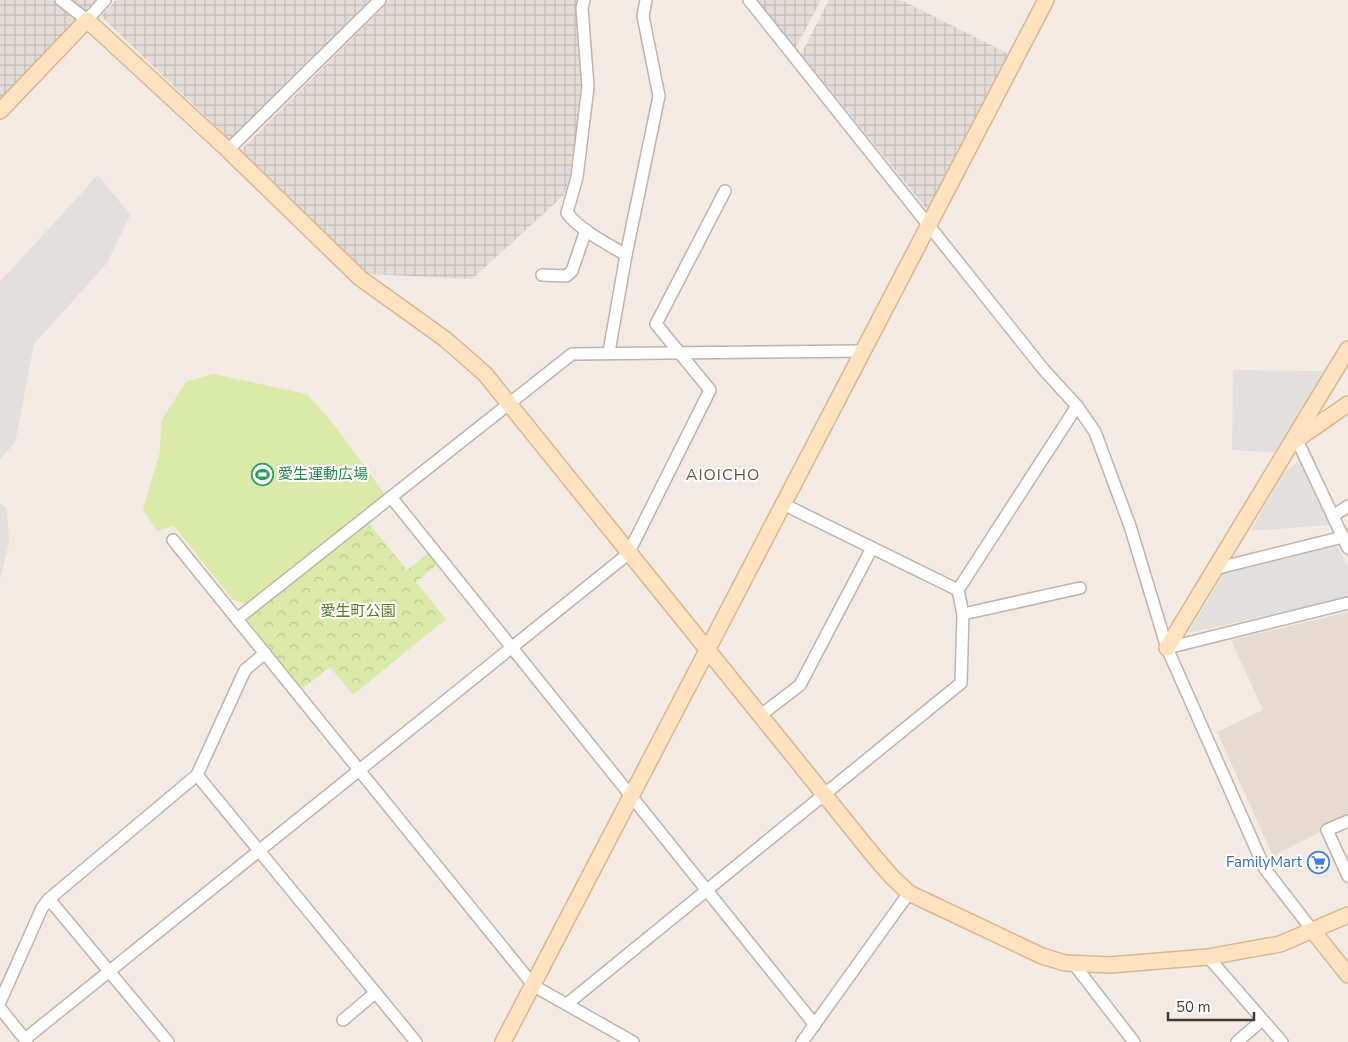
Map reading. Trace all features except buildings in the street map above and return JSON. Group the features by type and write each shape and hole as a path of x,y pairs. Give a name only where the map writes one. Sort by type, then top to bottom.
{"street":[{"path":"61,0 87,20 228,150 360,278 460,351 485,374 628,554 709,650 892,877 909,893 1026,950 1073,963 1110,965 1208,956 1280,944 1348,915"},
{"path":"0,111 105,0"},
{"path":"228,150 380,0"},
{"path":"584,0 582,8 588,87 577,176 567,213 586,230 626,255"},
{"path":"609,352 626,255 659,96 644,16 646,0"},
{"path":"749,0 1044,370 1077,406 1095,432 1130,526 1166,648 1265,869 1348,975"},
{"path":"505,1041 1046,0"},
{"path":"0,1008 26,1041 628,554 710,390 656,324 725,191"},
{"path":"542,276 566,276 572,271 586,230"},
{"path":"1166,648 1293,443 1348,348"},
{"path":"237,619 572,354 609,352 864,351"},
{"path":"1293,443 1348,404"},
{"path":"566,1004 962,683 963,614 958,590 1077,406"},
{"path":"1214,568 1346,542 1293,443"},
{"path":"391,497 708,889 815,1025"},
{"path":"783,504 958,590"},
{"path":"1333,516 1348,506"},
{"path":"173,540 534,986 633,1042"},
{"path":"761,715 800,685 872,548"},
{"path":"963,614 1080,588"},
{"path":"1166,648 1348,603"},
{"path":"0,1002 42,908 50,899 197,775 245,670 265,653"},
{"path":"197,775 416,1042"},
{"path":"1348,821 1327,830 1348,876"},
{"path":"802,1042 909,893"},
{"path":"50,899 168,1042"},
{"path":"1208,956 1282,1042"},
{"path":"1073,963 1134,1042"},
{"path":"343,1020 375,993"},
{"path":"1238,1042 1262,1020"}],"shaded area":[{"path":"0,0 53,0 80,21 0,104"},
{"path":"69,0 100,0 87,14"},
{"path":"116,0 372,0 231,141 101,16"},
{"path":"390,0 580,0 582,85 577,162 563,196 472,279 369,274 240,151"},
{"path":"757,0 821,0 795,49"},
{"path":"829,0 901,0 1011,55 929,212 801,54"},
{"path":"98,175 130,215 107,263 34,344 15,443 0,459 0,282"},
{"path":"1233,370 1326,371 1278,453 1232,450"},
{"path":"1299,460 1331,525 1250,531 1284,473"},
{"path":"0,503 7,509 9,543 0,579"},
{"path":"1337,546 1348,567 1348,598 1188,633 1224,572"},
{"path":"1348,612 1348,818 1273,856 1217,732 1263,710 1231,640"}],"green space":[{"name":"愛生運動広場","path":"213,374 307,394 336,427 386,496 249,604 233,600 174,526 157,531 143,509 160,452 161,421 186,382"},
{"name":"愛生町公園","path":"368,522 407,570 431,551 440,562 416,582 446,619 353,695 330,667 302,689 247,620"}],"place":[{"name":"愛生運動広場","path":"262,474"},
{"name":"FamilyMart","path":"1318,862"}],"district":[{"name":"AIOICHO","path":"723,474"}]}
